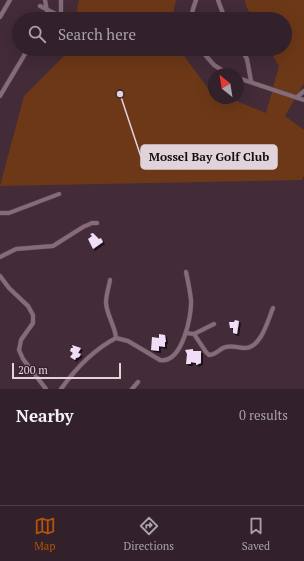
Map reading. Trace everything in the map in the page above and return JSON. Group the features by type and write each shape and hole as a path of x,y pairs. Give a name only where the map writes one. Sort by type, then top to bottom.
{"street":[{"path":"0,17 10,0"},
{"path":"45,0 47,11"},
{"path":"61,0 61,12"},
{"path":"193,12 196,0"},
{"path":"218,0 222,12"},
{"path":"40,6 47,11"},
{"path":"0,96 24,56"},
{"path":"206,56 219,68"},
{"path":"246,56 251,81"},
{"path":"244,79 304,100"},
{"path":"297,97 304,91"},
{"path":"0,212 9,213 59,194"},
{"path":"0,257 16,249 53,246 82,227 92,223 97,223"},
{"path":"61,389 79,366 103,346 116,338 128,341 155,358 165,361 175,355 186,333 189,323 191,301 186,272"},
{"path":"0,276 9,288 28,306 33,315 33,323 21,340 19,350 23,359 46,389"},
{"path":"110,280 106,301 108,313 115,328 116,338"},
{"path":"194,334 209,355 227,347 248,348 260,339 273,308"},
{"path":"186,333 194,334 214,324"},
{"path":"132,389 138,382"}],"shaded area":[{"path":"79,0 176,0 173,12 76,12"},
{"path":"245,0 304,0 304,83 285,116 304,130 304,175 302,180 0,186 24,96 64,56 184,56 208,89 208,104 244,104 266,113 279,66 273,56 292,56 292,12 249,12"}],"building":[{"path":"93,233 99,239 101,238 103,242 93,249 88,239 92,236 90,234"},
{"path":"235,320 239,321 237,334 233,333 233,328 230,328 229,322 234,322"},
{"path":"159,334 165,335 165,347 159,346 159,351 151,350 152,337 159,338"},
{"path":"72,345 81,348 78,353 81,354 75,360 70,357 73,353 70,351 71,348 73,348"},
{"path":"193,349 193,351 201,351 201,363 196,365 196,363 191,362 191,364 186,364 187,354 185,350"}],"place":[{"name":"Mossel Bay Golf Club","path":"120,94"}]}
